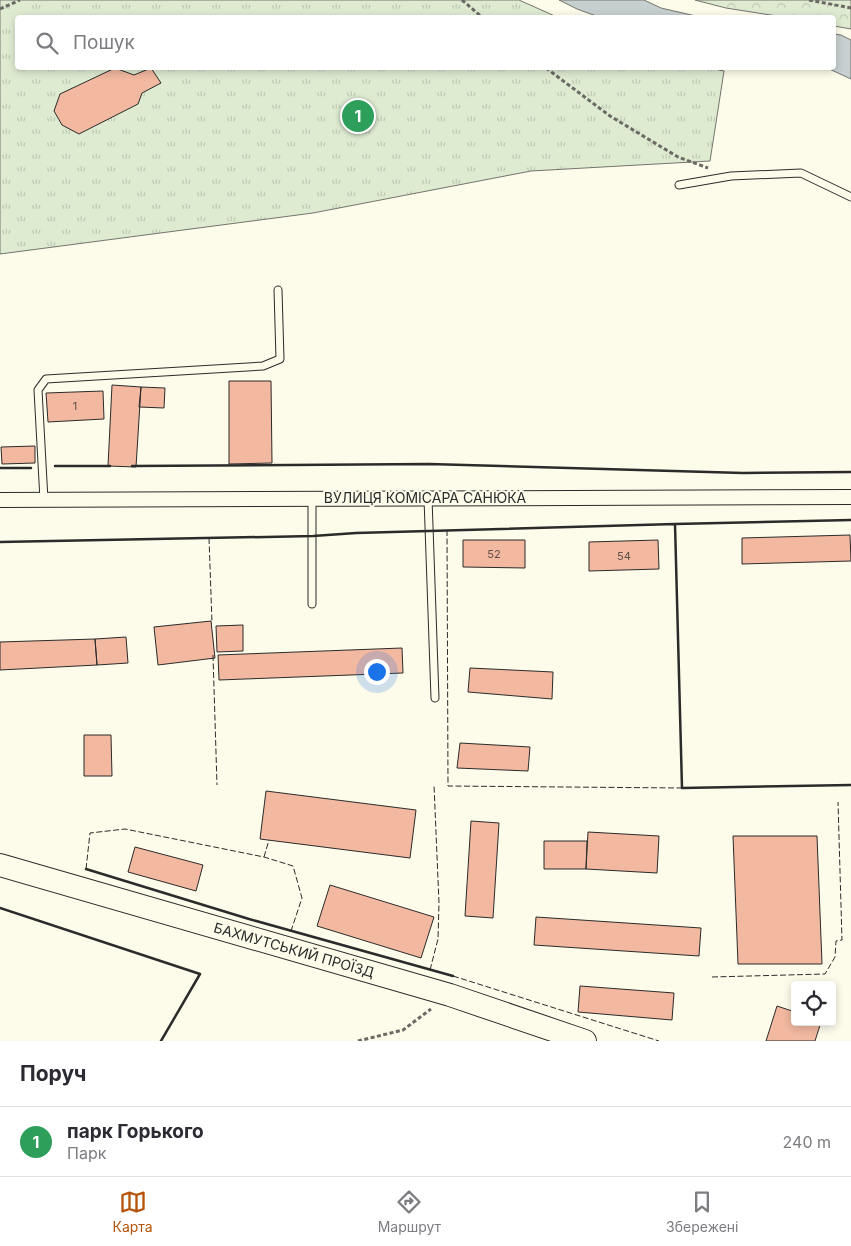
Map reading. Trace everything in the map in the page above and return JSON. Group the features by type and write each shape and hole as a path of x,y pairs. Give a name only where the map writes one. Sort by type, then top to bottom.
{"main road":[{"name":"БАХМУТСЬКИЙ ПРОЇЗД","path":"0,865 450,995 585,1041"}],"street":[{"name":"ВУЛИЦЯ КОМІСАРА САНЮКА","path":"0,500 851,496"}],"lane":[{"path":"679,185 731,176 801,173 851,197"},
{"path":"44,500 38,390 46,379 263,366 280,359 278,290"},
{"path":"428,498 435,698"},
{"path":"312,499 312,604"}],"path":[{"path":"0,8 20,0"},
{"path":"462,0 480,15"},
{"path":"809,0 851,8"},
{"path":"549,70 610,116 678,157 731,176"},
{"path":"358,1041 403,1030 450,995"}],"green space":[{"path":"0,0 519,0 553,15 15,15 15,70 724,71 710,161 531,171 313,213 0,254"},
{"path":"695,0 851,0 851,29 836,26 836,15 770,15 726,8"}],"shaded area":[{"path":"559,0 644,0 661,8 691,15 594,15"},
{"path":"836,34 851,40 851,79 831,70 836,70"}],"building":[{"path":"111,70 120,70 134,75 146,70 152,70 161,83 142,93 138,104 79,134 62,125 54,111 60,94"},
{"path":"229,381 271,381 272,463 229,464"},
{"path":"112,385 141,387 136,467 108,466"},
{"path":"141,387 165,388 164,408 139,407"},
{"path":"103,391 104,419 48,422 46,393"},
{"path":"35,446 35,463 2,464 1,447"},
{"path":"850,535 851,561 742,564 742,538"},
{"path":"463,540 525,540 525,568 463,567"},
{"path":"658,540 659,569 589,571 589,542"},
{"path":"211,621 215,658 158,665 154,627"},
{"path":"243,625 243,651 217,652 216,626"},
{"path":"126,637 128,663 97,665 95,639"},
{"path":"95,639 97,665 0,670 0,642"},
{"path":"402,648 403,673 219,680 218,655"},
{"path":"470,668 553,672 552,699 468,692"},
{"path":"84,735 111,735 112,776 84,776"},
{"path":"460,743 530,747 528,771 457,768"},
{"path":"266,791 416,810 410,858 260,839"},
{"path":"471,821 499,823 493,918 465,916"},
{"path":"588,832 659,836 657,873 586,869"},
{"path":"733,836 817,836 822,964 738,964"},
{"path":"544,841 587,841 586,869 544,869"},
{"path":"135,847 203,865 196,891 128,872"},
{"path":"330,885 434,917 421,958 317,926"},
{"path":"536,917 701,928 699,956 534,945"},
{"path":"580,986 674,993 672,1020 578,1012"},
{"path":"777,1006 791,1011 791,1026 820,1026 815,1041 766,1041"}],"fence":[{"path":"447,530 448,786 682,788"},
{"path":"209,538 212,623"},
{"path":"213,655 217,785"},
{"path":"430,970 438,939 439,903 434,785"},
{"path":"712,977 825,974 835,957 836,941 842,940 838,802"},
{"path":"86,869 90,833 125,829 264,857 293,866 302,898 291,931"},
{"path":"264,857 269,840"},
{"path":"453,976 659,1041"}],"wall":[{"path":"132,466 429,464 743,473 851,472"},
{"path":"55,466 110,466"},
{"path":"0,468 31,468"},
{"path":"851,520 675,524 682,788 851,785"},
{"path":"0,542 313,536 356,533 675,524"},
{"path":"86,869 249,919 453,976"},
{"path":"0,908 200,974 161,1041"}],"place":[{"name":"парк Горького","path":"358,116"}]}
